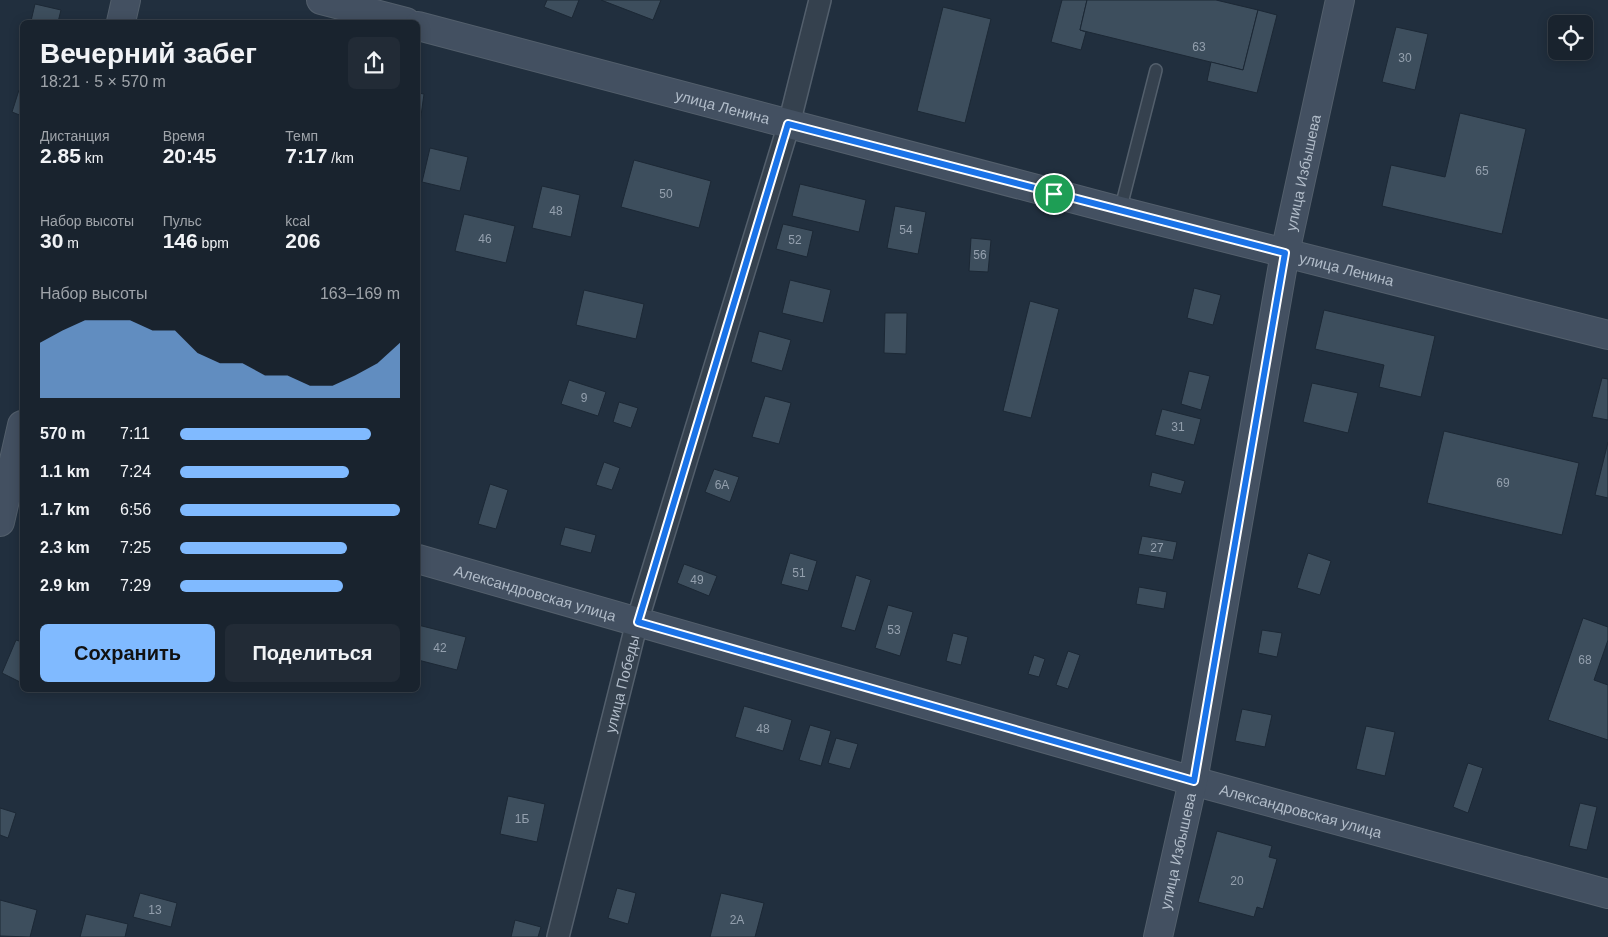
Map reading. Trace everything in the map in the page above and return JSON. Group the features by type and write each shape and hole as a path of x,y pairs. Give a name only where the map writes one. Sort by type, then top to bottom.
{"main road":[{"path":"121,20 126,0"},
{"path":"321,0 398,20"},
{"name":"улица Избышева","path":"1158,937 1194,781 1285,253 1340,0"},
{"name":"улица Ленина","path":"420,27 1120,211 1608,335"},
{"path":"0,522 16,439"},
{"name":"Александровская улица","path":"420,560 1194,781 1608,894"}],"street":[{"name":"улица Победы","path":"558,937 638,622 788,124 820,0"}],"lane":[{"path":"1120,211 1156,70"}],"building":[{"path":"547,0 579,0 572,18 544,7"},
{"path":"601,0 661,0 653,20"},
{"path":"1062,0 1087,0 1080,30 1086,32 1081,50 1051,42"},
{"path":"1087,0 1216,0 1258,10 1243,70 1080,30"},
{"path":"35,4 61,10 58,20 31,20"},
{"path":"943,7 991,19 965,123 917,111"},
{"path":"1258,10 1277,15 1257,93 1207,81 1211,62 1243,70"},
{"path":"1396,27 1428,34 1415,90 1382,82"},
{"path":"19,90 20,115 12,112"},
{"path":"420,93 424,94 420,123"},
{"path":"1460,113 1526,129 1502,234 1382,206 1391,165 1445,177"},
{"path":"430,148 468,157 460,191 422,182"},
{"path":"634,160 711,181 699,228 621,207"},
{"path":"800,184 866,200 859,232 792,216"},
{"path":"542,186 580,195 571,237 532,228"},
{"path":"895,206 926,212 918,254 887,248"},
{"path":"464,214 515,226 506,263 455,251"},
{"path":"783,224 813,231 807,257 776,249"},
{"path":"971,238 991,240 988,272 969,271"},
{"path":"790,280 831,290 823,323 782,313"},
{"path":"1194,288 1221,295 1213,325 1187,318"},
{"path":"584,290 644,304 636,339 576,325"},
{"path":"1030,301 1059,309 1031,418 1003,411"},
{"path":"1324,310 1435,336 1421,397 1379,387 1384,365 1315,349"},
{"path":"885,313 907,313 906,354 884,353"},
{"path":"759,331 791,340 782,371 751,362"},
{"path":"1189,371 1210,376 1201,410 1181,404"},
{"path":"1602,378 1608,379 1608,420 1592,417"},
{"path":"569,380 606,392 598,416 561,404"},
{"path":"1312,383 1358,393 1348,433 1303,422"},
{"path":"765,396 791,403 779,444 752,437"},
{"path":"619,402 638,408 631,428 613,422"},
{"path":"1162,409 1201,419 1194,445 1155,435"},
{"path":"1444,431 1579,463 1562,535 1427,503"},
{"path":"1608,442 1608,498 1595,495"},
{"path":"604,462 620,468 612,490 596,485"},
{"path":"714,469 739,477 730,502 705,492"},
{"path":"1152,472 1185,481 1181,494 1149,486"},
{"path":"490,484 508,490 496,529 478,524"},
{"path":"565,527 596,535 591,553 560,545"},
{"path":"1142,536 1177,542 1173,560 1138,554"},
{"path":"790,553 817,561 808,591 781,584"},
{"path":"1308,553 1331,561 1320,595 1297,588"},
{"path":"684,564 717,576 709,596 677,583"},
{"path":"856,575 871,580 855,631 841,627"},
{"path":"1139,587 1167,592 1164,609 1136,604"},
{"path":"888,605 913,612 900,656 875,648"},
{"path":"1583,618 1608,627 1608,640 1594,680 1608,685 1608,740 1548,720"},
{"path":"420,626 466,637 457,670 420,661"},
{"path":"1262,630 1282,633 1277,657 1258,653"},
{"path":"953,633 968,637 961,665 946,661"},
{"path":"16,640 20,641 20,682 2,673"},
{"path":"1068,651 1080,655 1068,689 1056,685"},
{"path":"1034,655 1045,659 1039,677 1028,674"},
{"path":"744,706 792,720 783,751 735,737"},
{"path":"1242,709 1272,715 1265,747 1235,741"},
{"path":"810,725 831,731 821,766 799,760"},
{"path":"1366,726 1395,732 1385,776 1356,769"},
{"path":"836,738 858,744 850,769 828,763"},
{"path":"1468,763 1483,768 1468,813 1453,807"},
{"path":"508,796 545,804 537,842 500,834"},
{"path":"1580,803 1597,807 1587,850 1569,846"},
{"path":"0,808 16,813 8,838 0,835"},
{"path":"1217,831 1272,846 1269,857 1277,859 1263,909 1257,907 1254,917 1198,902"},
{"path":"617,888 636,893 628,924 608,918"},
{"path":"140,893 177,903 171,927 133,917"},
{"path":"721,893 764,903 755,937 710,937"},
{"path":"0,900 37,910 30,937 0,936"},
{"path":"86,914 128,924 125,937 80,937"},
{"path":"515,920 541,927 538,937 511,937"}],"route":[{"path":"788,124 1054,194 1285,253 1194,781 638,622 788,124"}]}
